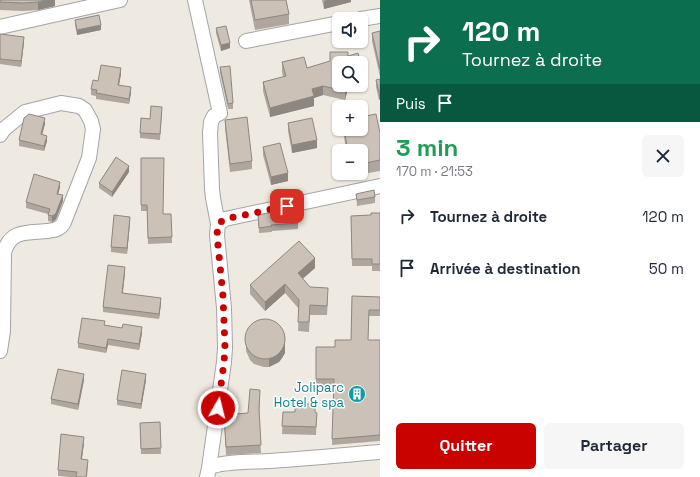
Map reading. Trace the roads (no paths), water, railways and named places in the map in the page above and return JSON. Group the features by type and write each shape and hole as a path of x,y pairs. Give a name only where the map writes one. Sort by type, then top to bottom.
{"street":[{"path":"0,27 120,0"},
{"path":"195,0 220,113 214,116 211,122 210,133 213,198 218,230 223,296 225,348 208,473"},
{"path":"368,18 380,16"},
{"path":"246,41 332,24"},
{"path":"0,135 4,129 25,112 61,102 79,106 85,110 91,121 93,129 89,158 64,222 60,227 54,230 19,234 8,242 5,248 3,331 0,351"},
{"path":"218,230 225,219 380,186"},
{"path":"208,473 213,466 225,463 380,452"}],"place":[{"name":"Joliparc Hotel & spa","path":"357,394"}]}
